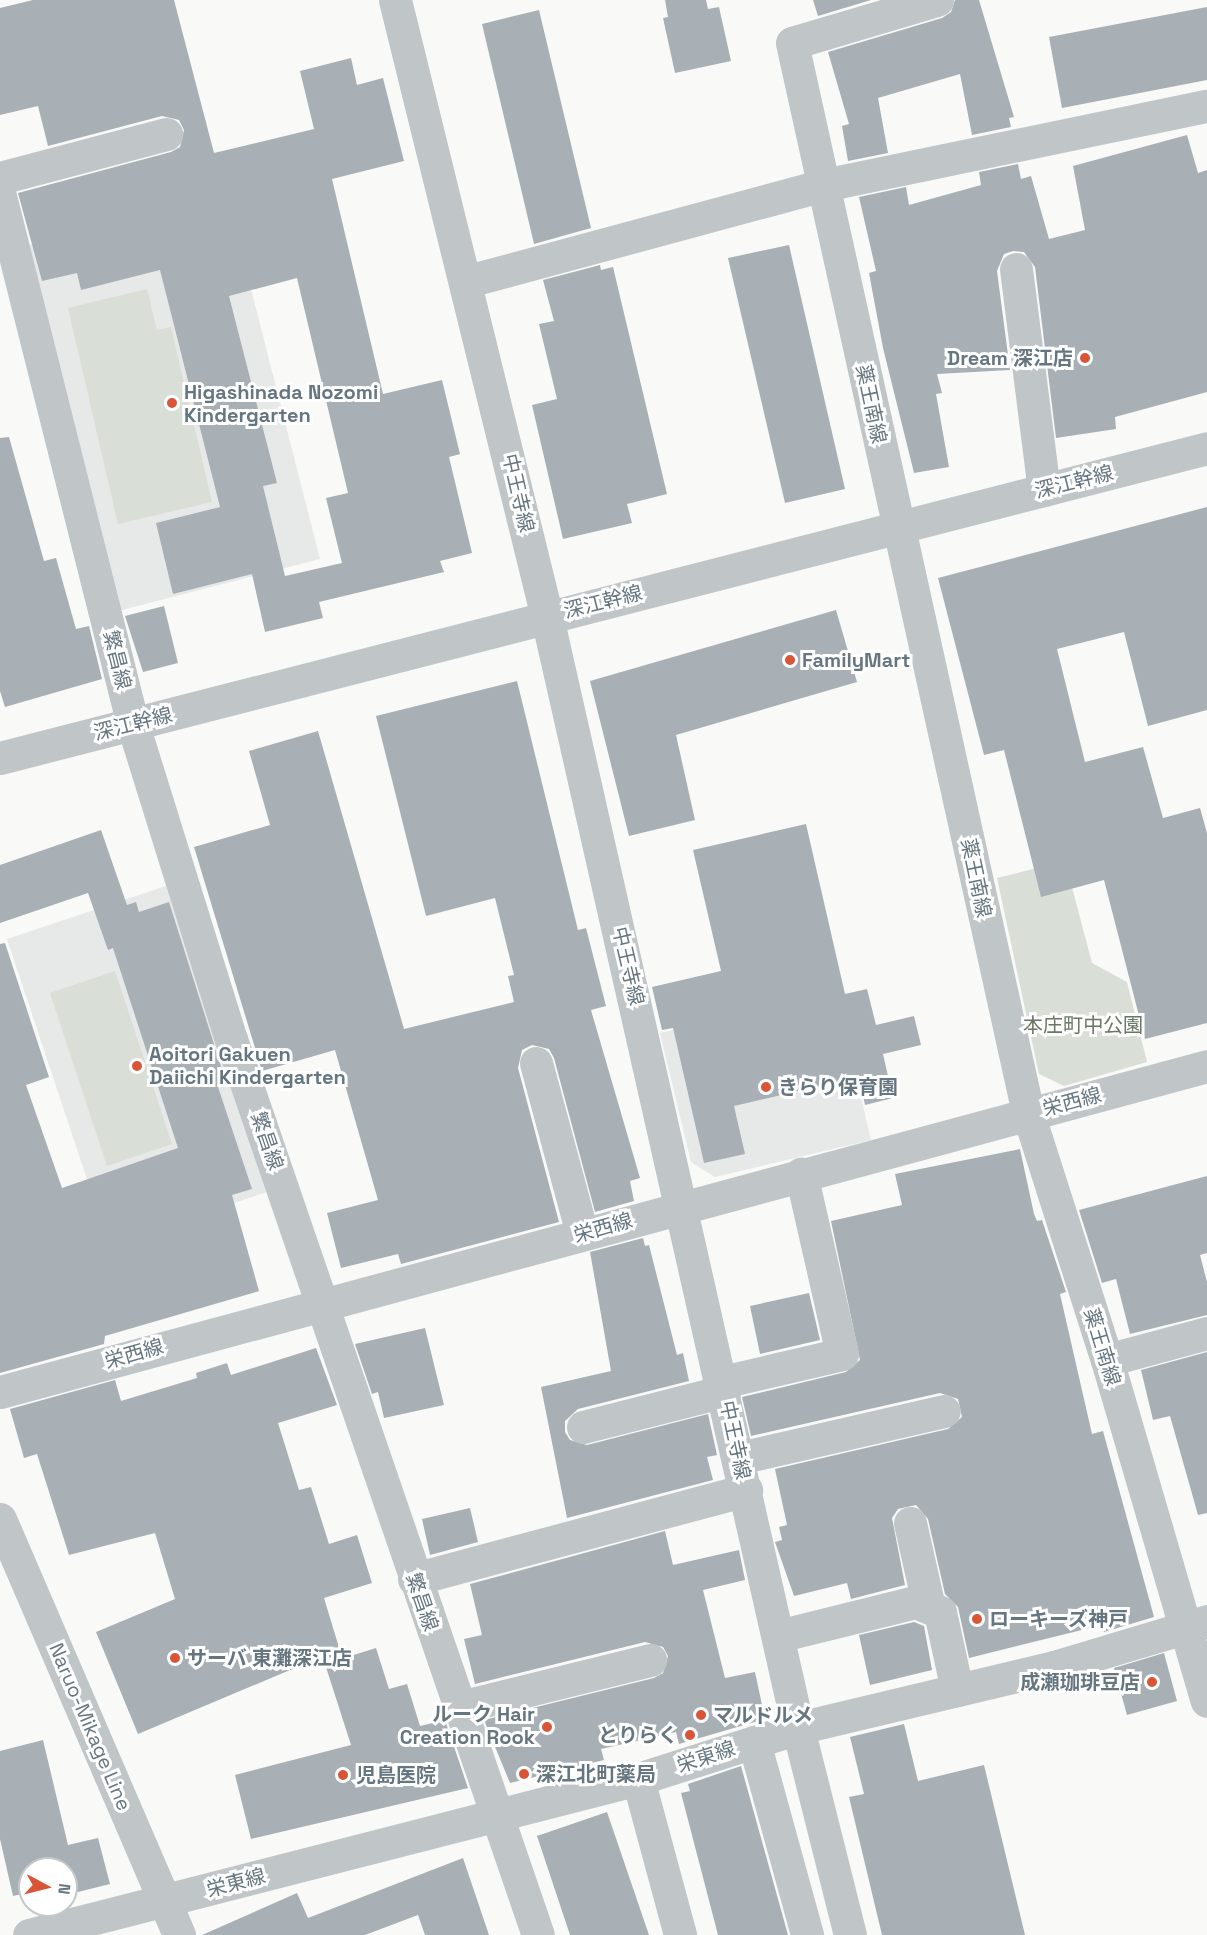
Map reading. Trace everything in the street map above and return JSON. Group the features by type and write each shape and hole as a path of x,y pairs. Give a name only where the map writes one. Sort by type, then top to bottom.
{"street":[{"name":"中王寺線","path":"395,0 468,281 683,1205 798,1728 850,1935"},
{"path":"861,11 937,0"},
{"name":"薬王南線","path":"861,11 792,43 1028,1113 1107,1360 1196,1624 1207,1701"},
{"path":"468,281 824,185 1207,106"},
{"path":"0,178 166,134"},
{"name":"繁昌線","path":"0,196 133,724 231,1039 323,1301 414,1579 538,1935"},
{"path":"1016,269 1044,490"},
{"name":"深江幹線","path":"0,758 1207,448"},
{"path":"536,1064 582,1234"},
{"name":"栄西線","path":"0,1392 323,1301 1207,1066"},
{"path":"583,1427 842,1354 801,1174"},
{"path":"1107,1360 1207,1333"},
{"path":"739,1458 944,1411"},
{"path":"414,1579 746,1490"},
{"name":"Naruo-Mikage Line","path":"0,1519 180,1935"},
{"path":"910,1523 929,1607"},
{"path":"778,1636 915,1602 940,1612 957,1690"},
{"name":"栄東線","path":"29,1935 166,1902 497,1812 638,1779 798,1728 957,1690 1196,1624"},
{"path":"460,1707 650,1660"},
{"path":"754,1742 807,1935"},
{"path":"638,1779 680,1935"}],"shaded area":[{"name":"Higashinada Nozomi Kindergarten","path":"227,195 320,559 118,611 25,246"},
{"name":"Aoitori Gakuen Daiichi Kindergarten","path":"166,886 267,1192 109,1245 7,939"},
{"name":"きらり保育園","path":"836,992 871,1140 715,1177 691,1162 660,1033"}],"green space":[{"path":"147,289 157,330 171,327 212,502 118,524 68,308"},
{"name":"本庄町中公園","path":"1065,861 1092,963 1127,982 1147,1062 1064,1086 1039,1074 997,878"},
{"path":"115,971 172,1144 107,1166 50,993"}],"building":[{"path":"33,0 174,0 214,153 314,129 300,71 351,58 357,85 383,78 404,161 332,179 383,394 442,380 460,454 449,457 472,553 440,561 444,572 319,602 323,618 265,632 252,574 173,594 156,523 220,507 160,270 81,290 77,273 42,281 18,193 171,152 180,147 184,130 179,120 162,116 48,146 38,106 0,115 0,8","holes":["297,278 348,493 326,498 342,563 285,576 263,486 277,483 229,296"]},
{"path":"665,0 706,0 708,9 719,7 731,61 675,73 663,18 668,17"},
{"path":"813,0 871,0 818,16"},
{"path":"955,0 979,0 1014,117 1009,118 1011,127 972,135 960,74 878,98 888,153 848,161 842,126 849,124 828,52 942,18 951,12"},
{"path":"1207,7 1207,80 1062,108 1049,37"},
{"path":"539,10 591,228 534,244 482,24"},
{"path":"1187,135 1198,173 1207,170 1207,392 1115,417 1116,429 1056,438 1035,267 1024,252 1013,251 1004,254 997,271 1010,370 937,374 942,393 936,394 949,467 914,473 883,348 869,273 876,271 859,197 906,187 909,205 981,185 979,172 1018,164 1021,179 1031,176 1049,239 1085,230 1073,166"},
{"path":"789,245 845,489 785,503 728,258"},
{"path":"600,265 601,270 613,267 667,494 627,504 632,523 563,539 532,405 557,399 539,324 554,321 543,280"},
{"path":"9,437 44,561 56,558 76,629 89,626 102,679 5,707 0,691 0,438"},
{"path":"1207,507 1207,710 1148,726 1124,632 1057,649 1085,762 1143,747 1163,818 1200,808 1207,833 1207,1023 1145,1039 1104,880 1041,897 1004,750 984,755 938,578"},
{"path":"164,606 178,663 143,672 125,616"},
{"path":"836,610 857,682 676,735 695,820 629,836 590,681"},
{"path":"517,681 578,930 586,928 606,1006 591,1010 640,1178 630,1181 634,1201 595,1212 554,1058 549,1049 532,1045 522,1050 518,1068 559,1222 401,1264 398,1254 341,1268 327,1213 378,1200 335,1050 262,1071 194,847 270,825 249,751 318,731 404,1029 514,1002 508,976 514,975 495,898 426,916 376,716"},
{"path":"806,824 845,994 867,989 876,1025 914,1016 921,1045 883,1054 893,1098 865,1105 859,1077 734,1106 745,1154 704,1163 673,1028 662,1030 652,987 721,971 693,850"},
{"path":"101,830 127,905 136,902 139,912 169,902 226,1082 217,1084 252,1189 232,1195 259,1291 105,1336 104,1344 0,1373 0,944 5,943 49,1077 26,1085 62,1188 178,1148 113,948 108,950 88,893 0,923 0,865"},
{"path":"1020,1149 1034,1214 1037,1221 1042,1220 1066,1292 1060,1294 1092,1434 1103,1431 1154,1617 1104,1632 1102,1625 969,1658 958,1607 945,1594 928,1519 916,1505 898,1509 892,1518 905,1585 851,1599 847,1583 794,1596 775,1542 782,1540 779,1527 787,1525 775,1469 948,1429 962,1417 958,1399 940,1393 751,1436 742,1397 846,1372 860,1360 831,1221 902,1205 895,1174"},
{"path":"1207,1176 1207,1253 1200,1255 1207,1282 1207,1315 1130,1334 1116,1279 1102,1283 1079,1210"},
{"path":"643,1238 645,1246 649,1245 677,1355 683,1353 689,1381 578,1409 565,1421 565,1432 570,1440 587,1445 708,1414 717,1455 707,1457 713,1480 567,1518 541,1387 611,1371 590,1252"},
{"path":"809,1293 820,1340 760,1354 750,1306"},
{"path":"425,1328 444,1405 384,1418 378,1392 372,1394 355,1344"},
{"path":"316,1348 337,1405 278,1423 299,1490 311,1487 329,1544 357,1535 372,1583 324,1598 341,1654 290,1670 138,1734 96,1632 175,1599 155,1533 69,1555 37,1454 24,1458 10,1409 115,1380 121,1401 197,1378 196,1373 227,1363 231,1375"},
{"path":"1207,1352 1207,1513 1198,1515 1170,1416 1153,1420 1141,1370"},
{"path":"470,1508 478,1542 430,1555 422,1519"},
{"path":"665,1531 673,1565 739,1550 745,1580 703,1590 725,1678 755,1672 765,1719 679,1744 676,1732 601,1749 604,1760 510,1783 484,1720 654,1678 663,1673 668,1656 663,1647 645,1642 475,1684 464,1639 482,1635 470,1584"},
{"path":"914,1622 924,1626 932,1670 870,1685 859,1635"},
{"path":"376,1648 389,1689 407,1684 420,1726 445,1720 468,1788 251,1839 235,1775 351,1745 325,1664"},
{"path":"1164,1653 1177,1701 1127,1715 1114,1668"},
{"path":"904,1724 918,1781 984,1765 1025,1935 882,1935 849,1797 864,1794 850,1737"},
{"path":"43,1740 68,1845 98,1838 110,1884 78,1892 78,1857 18,1857 18,1895 13,1896 0,1839 0,1751"},
{"path":"741,1766 788,1935 718,1935 681,1793 690,1791 688,1784"},
{"path":"607,1812 649,1935 570,1935 537,1836"},
{"path":"463,1858 489,1935 425,1935 418,1915 365,1935 202,1935 297,1893 308,1918"}],"place":[{"name":"Dream 深江店","path":"1085,358"},
{"name":"Higashinada Nozomi Kindergarten","path":"172,403"},
{"name":"FamilyMart","path":"790,660"},
{"name":"Aoitori Gakuen Daiichi Kindergarten","path":"137,1066"},
{"name":"きらり保育園","path":"766,1087"},
{"name":"ローキーズ神戸","path":"977,1619"},
{"name":"サーバ 東灘深江店","path":"175,1658"},
{"name":"成瀬珈琲豆店","path":"1152,1682"},
{"name":"マルドルメ","path":"701,1715"},
{"name":"ルーク Hair Creation Rook","path":"547,1727"},
{"name":"とりらく","path":"690,1735"},
{"name":"深江北町薬局","path":"524,1774"},
{"name":"児島医院","path":"343,1775"}]}
